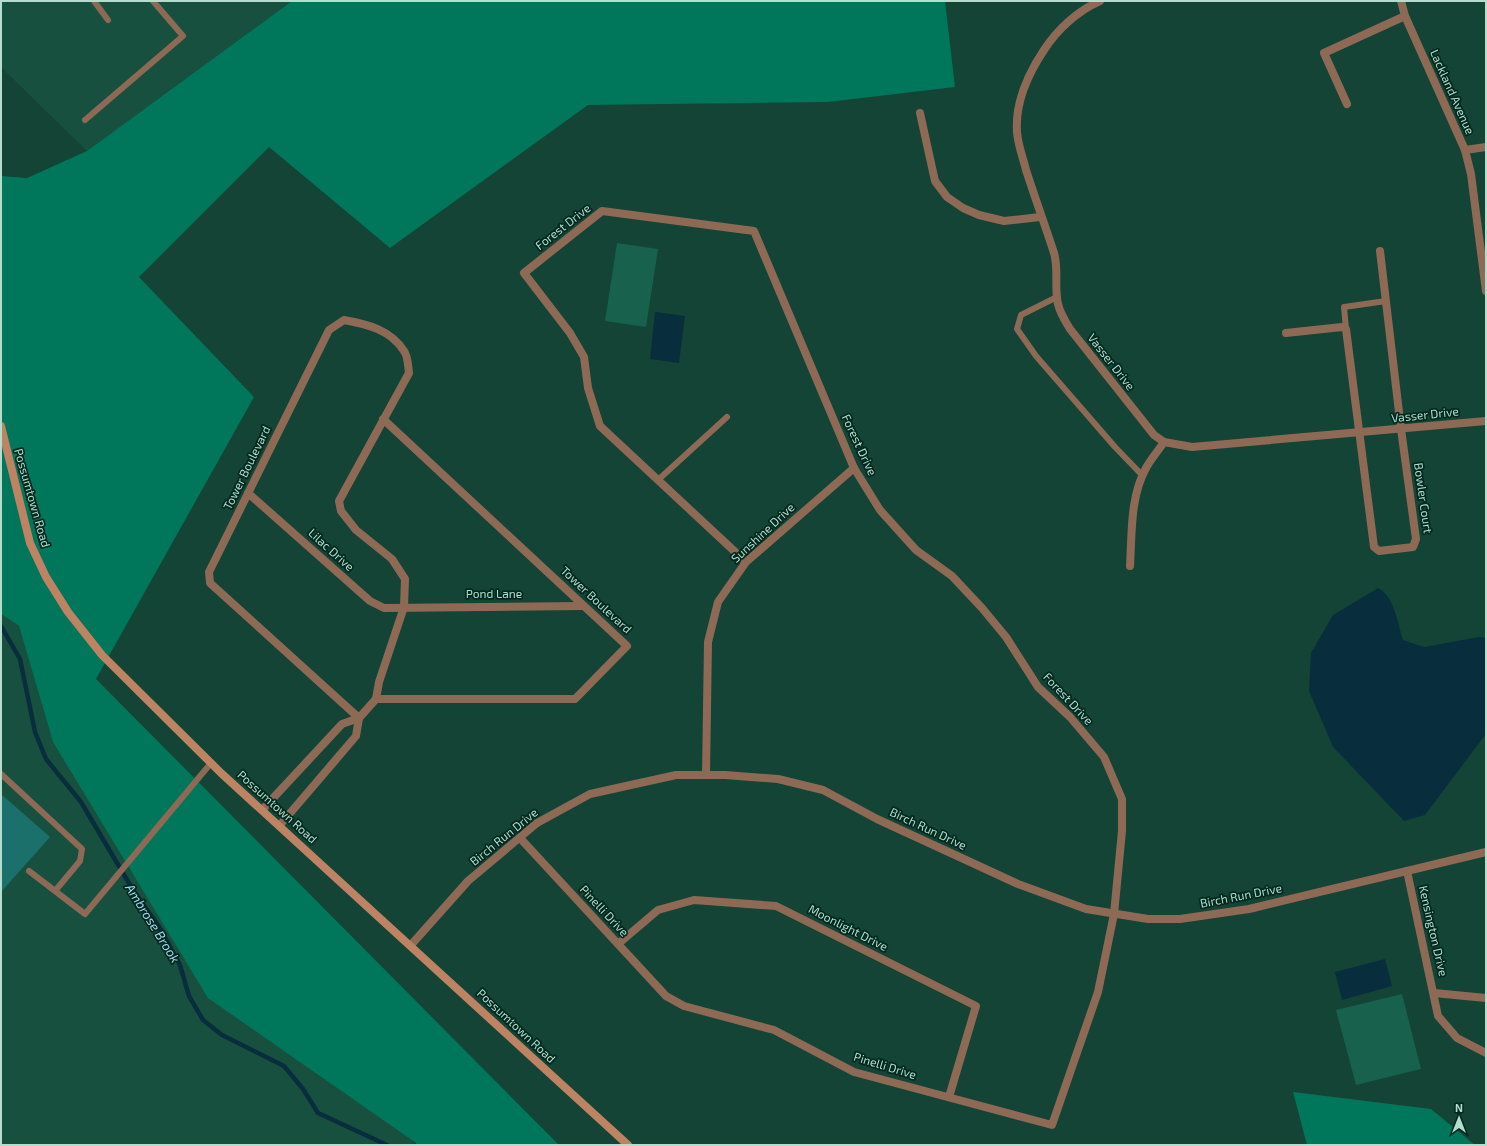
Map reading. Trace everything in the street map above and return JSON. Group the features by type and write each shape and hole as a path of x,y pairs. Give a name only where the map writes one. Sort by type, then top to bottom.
{"main road":[{"name":"Possumtown Road","path":"1,426 30,543 46,577 68,612 102,655 211,763 628,1145"}],"street":[{"name":"Vasser Drive","path":"1100,1 1073,18 1053,37 1036,61 1020,101 1017,131 1020,147 1040,217 1057,266 1057,297 1063,318 1070,329 1154,435 1164,442 1192,447 1359,433 1486,420"},
{"name":"Lackland Avenue","path":"1401,1 1405,16 1464,150 1470,174 1485,271 1486,291"},
{"path":"1347,104 1324,53 1405,16"},
{"path":"920,113 936,181 947,197 963,208 985,217 1004,221 1040,217"},
{"path":"1464,150 1486,147"},
{"name":"Forest Drive","path":"658,480 600,426 588,388 584,357 570,333 524,273 602,211 754,231 854,468 880,510 916,550 952,576 982,608 1006,637 1038,687 1070,717 1104,757 1122,799 1122,831 1114,914"},
{"name":"Bowler Court","path":"1346,329 1373,545 1375,549 1379,551 1410,548 1416,542 1380,251"},
{"name":"Tower Boulevard","path":"262,810 342,724 359,718 376,698 379,682 404,607 405,579 392,559 356,530 341,511 339,501 409,373 405,352 393,339 381,330 362,323 344,320 329,330 209,572 210,583 359,718"},
{"path":"1286,333 1342,327 1346,329"},
{"name":"Tower Boulevard","path":"376,698 574,698 627,646 383,419"},
{"path":"1130,566 1134,505 1142,476 1164,442"},
{"name":"Sunshine Drive","path":"706,775 708,642 718,602 746,562 854,468"},
{"path":"658,480 746,562"},
{"name":"Lilac Drive","path":"248,493 370,601 384,608 404,607"},
{"name":"Pond Lane","path":"404,607 584,606"},
{"name":"Tower Boulevard","path":"280,825 356,736 359,718"},
{"name":"Birch Run Drive","path":"411,945 468,881 537,823 590,794 676,775 778,779 823,790 877,819 1018,884 1086,909 1148,919 1180,919 1249,909 1486,852"},
{"name":"Pinelli Drive","path":"520,838 666,996 684,1006 774,1030 854,1072 1052,1125 1098,992 1114,914"},
{"name":"Kensington Drive","path":"1407,871 1434,993 1486,998"},
{"name":"Moonlight Drive","path":"618,944 658,910 694,900 776,906 976,1006 948,1097"},
{"path":"1434,993 1438,1016 1458,1038 1486,1053"}],"lane":[{"path":"94,1 108,20"},
{"path":"85,120 183,36 153,1"},
{"path":"1057,297 1021,315 1017,329 1036,356 1142,476"},
{"path":"1346,329 1344,307 1386,301"},
{"path":"658,480 727,417"},
{"path":"29,871 85,914 105,887 211,763"},
{"path":"1,774 82,848 80,861 55,891"}],"shaded area":[{"path":"1,1 292,1 87,151 1,67"},
{"path":"292,1 945,1 955,87 828,102 588,105 390,248 269,147 139,277 254,397 96,679 559,1145 416,1145 416,1143 208,998 53,742 19,626 1,614 1,176 27,178 87,151"},
{"path":"617,243 658,249 646,327 605,321"},
{"path":"1,614 19,626 53,742 416,1145 1,1145"},
{"path":"1402,994 1421,1069 1356,1085 1336,1010"},
{"path":"1293,1092 1431,1109 1475,1145 1307,1145"}],"water":[{"path":"655,312 685,316 679,363 650,359"},
{"path":"1378,588 1384,592 1392,604 1403,640 1424,647 1479,637 1486,638 1486,734 1425,815 1404,821 1333,747 1309,691 1311,653 1333,615"},
{"path":"1385,959 1392,986 1342,1000 1335,972"}],"building":[{"path":"1,794 50,837 1,892"}],"waterway":[{"name":"Ambrose Brook","path":"1,626 20,659 35,732 46,759 81,802 133,890 160,928 180,965 189,996 203,1020 222,1035 284,1066 303,1089 318,1113 387,1145"}]}
